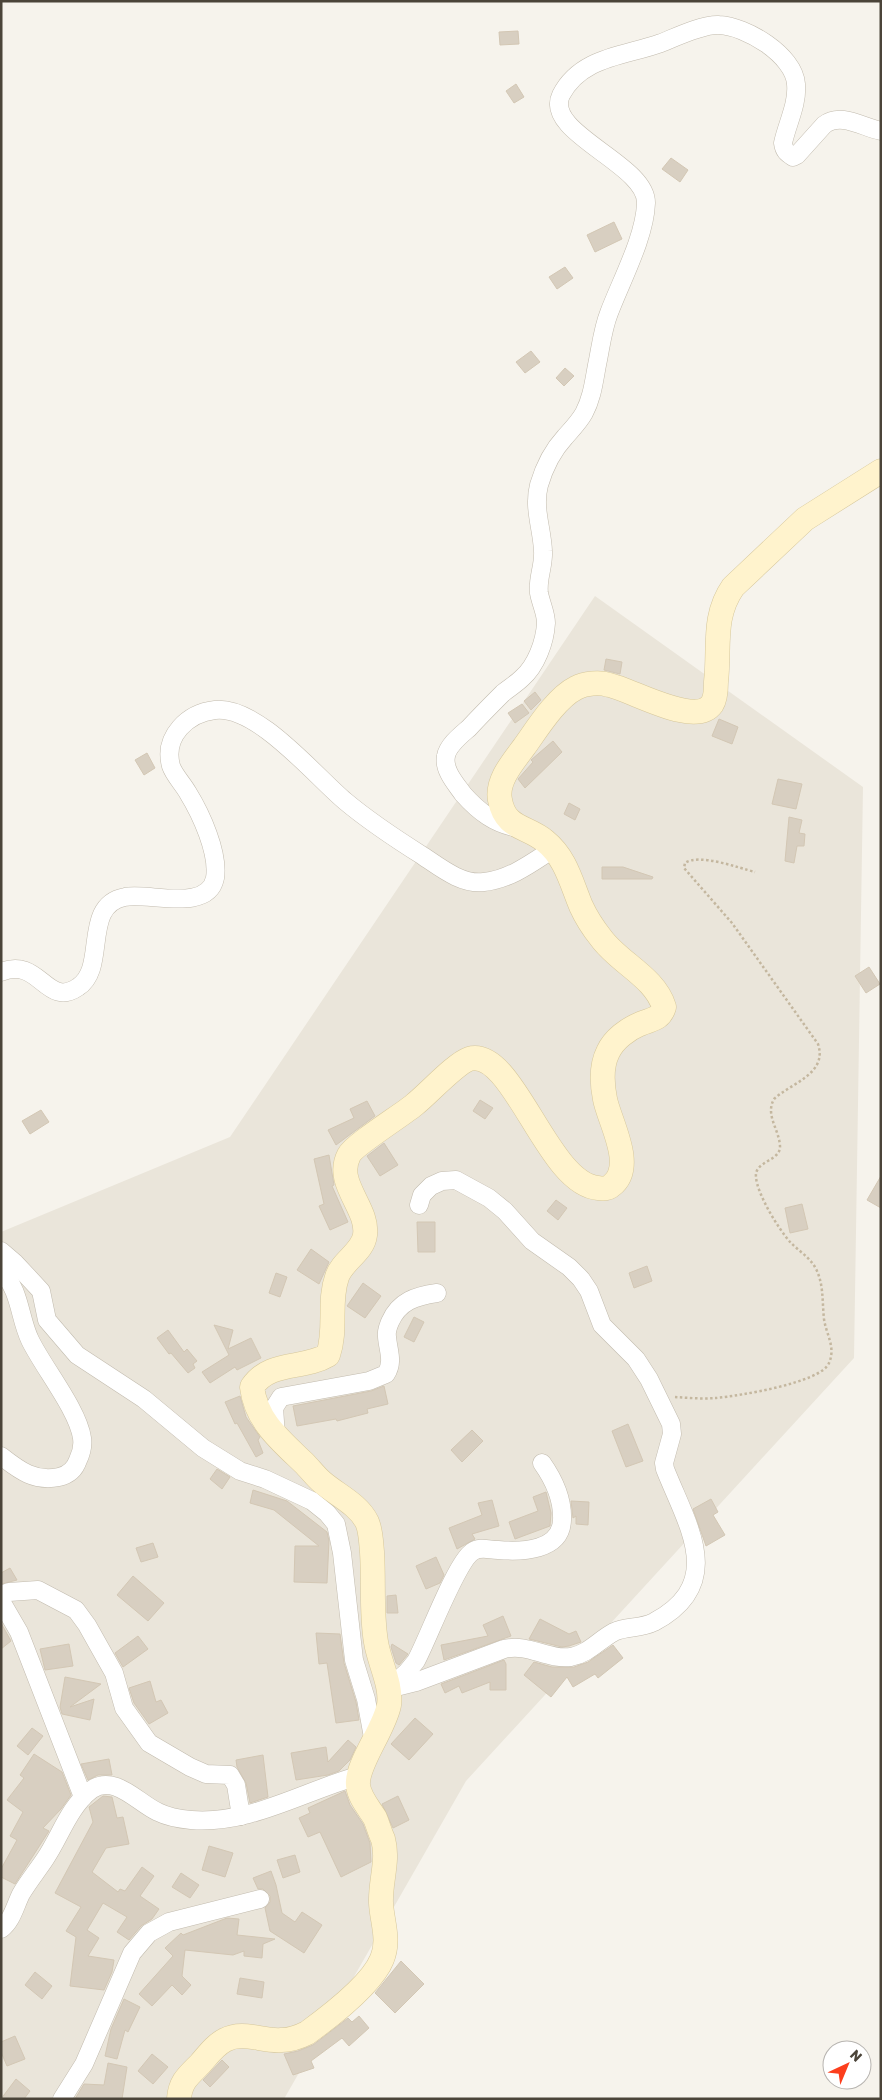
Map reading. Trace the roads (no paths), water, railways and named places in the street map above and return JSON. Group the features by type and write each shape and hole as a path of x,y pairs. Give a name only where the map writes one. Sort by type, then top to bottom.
{"street":[{"path":"179,2099 180,2088 186,2078 218,2044 227,2038 241,2036 280,2041 298,2038 308,2033 359,1989 381,1960 385,1949 386,1934 381,1904 385,1859 383,1842 375,1819 365,1803 358,1786 358,1776 382,1728 390,1702 379,1659 373,1623 374,1586 371,1538 367,1523 358,1510 321,1481 276,1437 261,1416 253,1399 252,1388 258,1378 269,1372 286,1366 318,1361 328,1355 333,1328 333,1288 338,1274 360,1246 365,1235 364,1224 347,1180 348,1156 354,1148 397,1118 459,1065 479,1058 497,1070 513,1089 554,1154 576,1179 593,1188 604,1189 612,1186 617,1180 621,1160 620,1146 605,1100 603,1066 608,1052 617,1040 641,1023 654,1020 662,1014 664,1007 657,991 615,954 597,933 581,906 569,872 559,855 531,831 495,822 472,804 449,773 446,757 450,748 463,733 531,669 539,651 546,624 539,587 543,550 537,511 540,484 548,462 577,424 592,396 607,317 637,243 646,204 645,195 636,180 596,148 560,114 558,104 568,85 579,75 608,56 652,46 717,24 734,28 768,45 786,61 793,72 796,84 796,99 783,143 784,150 789,155 793,157 797,155 824,125 839,119 881,131"},
{"path":"519,828 509,820 501,806 498,792 513,762 565,696 576,687 591,684 609,684 669,707 691,712 702,711 712,704 715,695 718,666 720,613 724,600 733,587 805,519 881,471"},
{"path":"1,972 10,968 24,969 32,973 51,989 58,992 71,991 79,987 86,979 93,959 104,909 116,899 135,896 166,899 195,897 212,886 215,867 206,829 196,806 172,769 170,760 174,737 181,725 192,716 205,712 218,710 232,711 258,723 344,801 375,825 460,878 482,882 496,880 554,850"},
{"path":"388,1689 416,1682 504,1648 516,1646 561,1658 582,1654 614,1632 641,1628 667,1614 690,1590 694,1581 697,1555 682,1508 665,1469 664,1462 672,1434 671,1424 649,1379 636,1359 602,1325 589,1291 581,1279 569,1267 532,1240 505,1211 489,1198 456,1180 442,1181 431,1186 422,1195 418,1206"},
{"path":"1,1251 15,1263 41,1292 47,1320 77,1355 144,1398 203,1448 240,1471 265,1479 312,1501 336,1524 342,1553 354,1660 366,1700 374,1743"},
{"path":"1,1270 13,1288 29,1338 67,1403 82,1438 81,1454 76,1465 66,1476 46,1480 32,1476 12,1465 1,1456"},
{"path":"276,1437 274,1408 281,1397 369,1381 386,1374 391,1362 386,1334 397,1308 405,1302 422,1296 437,1294"},
{"path":"388,1689 416,1661 456,1576 466,1558 472,1552 480,1548 537,1549 556,1539 562,1524 560,1502 556,1486 542,1463"},
{"path":"1,1595 9,1592 38,1590 76,1610 87,1625 114,1673 124,1708 149,1743 206,1774 230,1775 236,1785 241,1816"},
{"path":"1,1601 19,1632 83,1797"},
{"path":"1,1929 7,1925 22,1892 46,1858 83,1797 93,1788 108,1785 122,1789 158,1812 193,1820 241,1816 291,1800 331,1783 358,1776"},
{"path":"62,2099 84,2064 132,1953 149,1933 168,1922 260,1899"}]}
